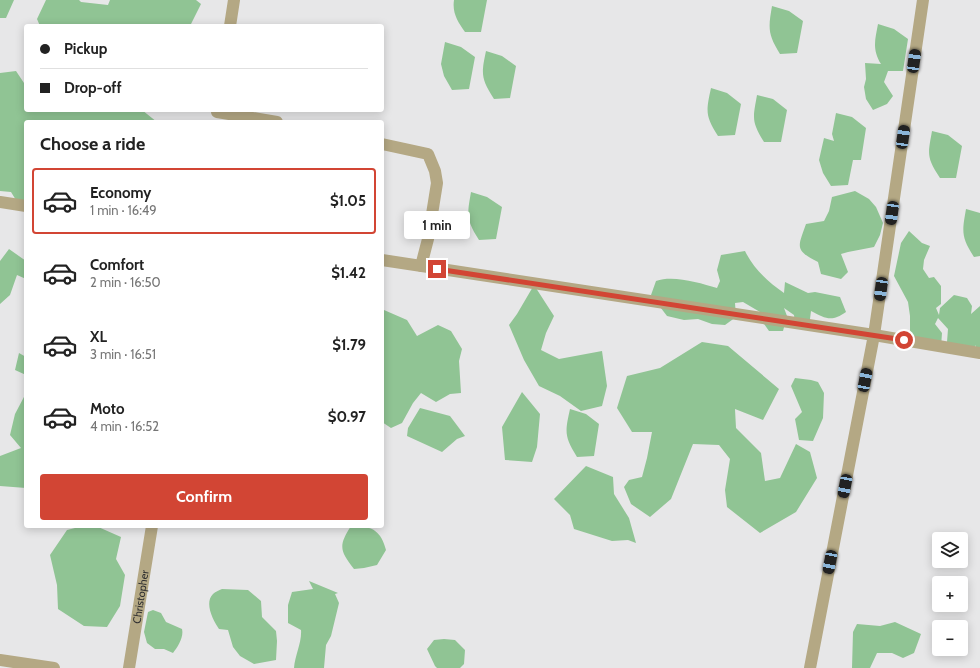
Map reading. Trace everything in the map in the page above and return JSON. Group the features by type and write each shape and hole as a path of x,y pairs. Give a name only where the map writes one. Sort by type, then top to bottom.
{"street":[{"path":"230,24 234,0"},
{"path":"810,668 874,335 923,0"},
{"path":"217,115 260,120"},
{"path":"384,144 428,154 435,171 437,183 428,239 421,266"},
{"path":"0,202 24,206"},
{"path":"384,260 874,335 980,353"},
{"name":"Christopher","path":"129,668 152,528"},
{"path":"0,660 54,668"}],"green space":[{"path":"0,0 14,0 6,18 0,18"},
{"path":"46,0 79,0 81,2 108,5 110,0 196,0 201,4 191,24 39,24 37,19"},
{"path":"454,0 487,0 481,32 465,32 455,13"},
{"path":"772,6 789,11 803,21 797,53 780,54 776,47 770,31"},
{"path":"878,24 894,29 908,39 903,71 888,71 884,82 893,96 887,104 873,110 866,99 864,87 866,79 865,63 881,64 875,49"},
{"path":"445,42 461,47 475,57 469,89 452,90 444,76 441,64"},
{"path":"486,51 502,56 516,66 510,98 494,99 484,81 483,65"},
{"path":"16,71 24,83 24,112 144,112 154,120 24,120 24,206 19,205 11,192 0,191 0,73"},
{"path":"711,88 727,93 741,104 735,135 718,136 711,123 708,113 708,102"},
{"path":"757,95 773,99 787,110 781,142 764,142 760,135 754,119"},
{"path":"836,113 852,117 866,128 861,160 853,160 848,185 831,186 823,173 819,160 824,138 834,141 832,134"},
{"path":"932,131 948,135 962,146 956,178 940,178 932,165 929,150"},
{"path":"855,191 869,199 876,207 883,223 880,235 874,247 841,254 848,272 841,279 821,274 818,262 805,254 800,247 801,238 806,224 824,221 829,211 832,197"},
{"path":"471,192 487,197 502,207 496,239 479,240 475,233 470,222 468,212"},
{"path":"966,209 980,213 980,256 974,257 965,239 963,229"},
{"path":"909,231 922,243 930,246 924,260 923,269 929,278 934,277 941,286 941,304 936,308 939,315 940,308 954,295 967,298 972,306 971,314 980,306 980,359 976,345 970,357 947,342 948,329 938,318 935,324 942,333 941,347 910,338 910,316 908,302 894,276 901,243"},
{"path":"9,249 24,260 24,278 17,275 10,295 0,304 0,261"},
{"path":"745,251 752,263 762,274 784,293 785,282 808,293 815,292 840,297 846,312 837,317 829,318 811,311 809,327 795,323 794,315 784,308 787,316 783,331 769,331 762,321 760,312 743,302 735,303 736,317 725,325 712,324 698,319 684,320 667,316 651,295 656,281 663,279 686,280 717,288 720,281 717,270 721,255"},
{"path":"534,285 554,316 546,333 541,350 559,359 602,351 607,386 602,406 581,411 560,396 539,386 524,360 509,325"},
{"path":"384,310 407,320 417,336 438,325 451,331 462,349 459,361 461,393 450,394 436,402 421,393 413,403 402,423 391,428 384,423"},
{"path":"702,342 728,346 779,389 763,420 735,409 736,428 761,453 765,481 780,478 796,444 810,452 817,478 796,512 760,533 727,507 725,490 730,459 719,445 693,444 671,499 650,517 631,504 624,487 629,480 642,477 652,432 632,432 617,408 627,376 660,368"},
{"path":"19,353 24,356 24,374 15,370"},
{"path":"795,378 818,382 824,393 823,418 813,441 799,440 795,419 802,412 791,386"},
{"path":"522,392 540,414 537,447 532,462 505,460 502,427"},
{"path":"24,397 24,488 0,486 0,456 21,448 10,435 15,414"},
{"path":"420,408 450,416 465,436 457,439 442,452 407,436 408,428"},
{"path":"570,409 586,414 599,424 594,456 577,457 573,450 567,434 567,423"},
{"path":"586,466 613,477 614,494 629,518 636,543 628,540 612,541 574,529 570,515 554,499"},
{"path":"75,528 101,528 121,537 116,559 125,575 120,606 107,627 84,626 58,609 57,585 50,555 67,530"},
{"path":"350,528 370,528 378,533 386,550 377,565 354,569 343,553 342,548"},
{"path":"309,581 338,593 335,594 339,603 331,636 326,645 324,668 294,668 301,630 288,623 288,605 292,592 313,589"},
{"path":"222,589 248,590 261,601 262,617 276,631 276,660 254,664 240,656 233,647 228,630 219,629 210,612 209,602 213,594"},
{"path":"153,610 161,613 166,622 182,629 179,645 173,653 164,649 155,649 147,643 144,632 148,612"},
{"path":"895,622 921,634 914,653 903,658 892,653 877,653 870,668 852,668 853,632 857,624 880,626"},
{"path":"434,640 455,640 465,650 464,664 460,668 437,668 435,666 427,649"}],"route":[{"path":"437,269 904,340"}]}
